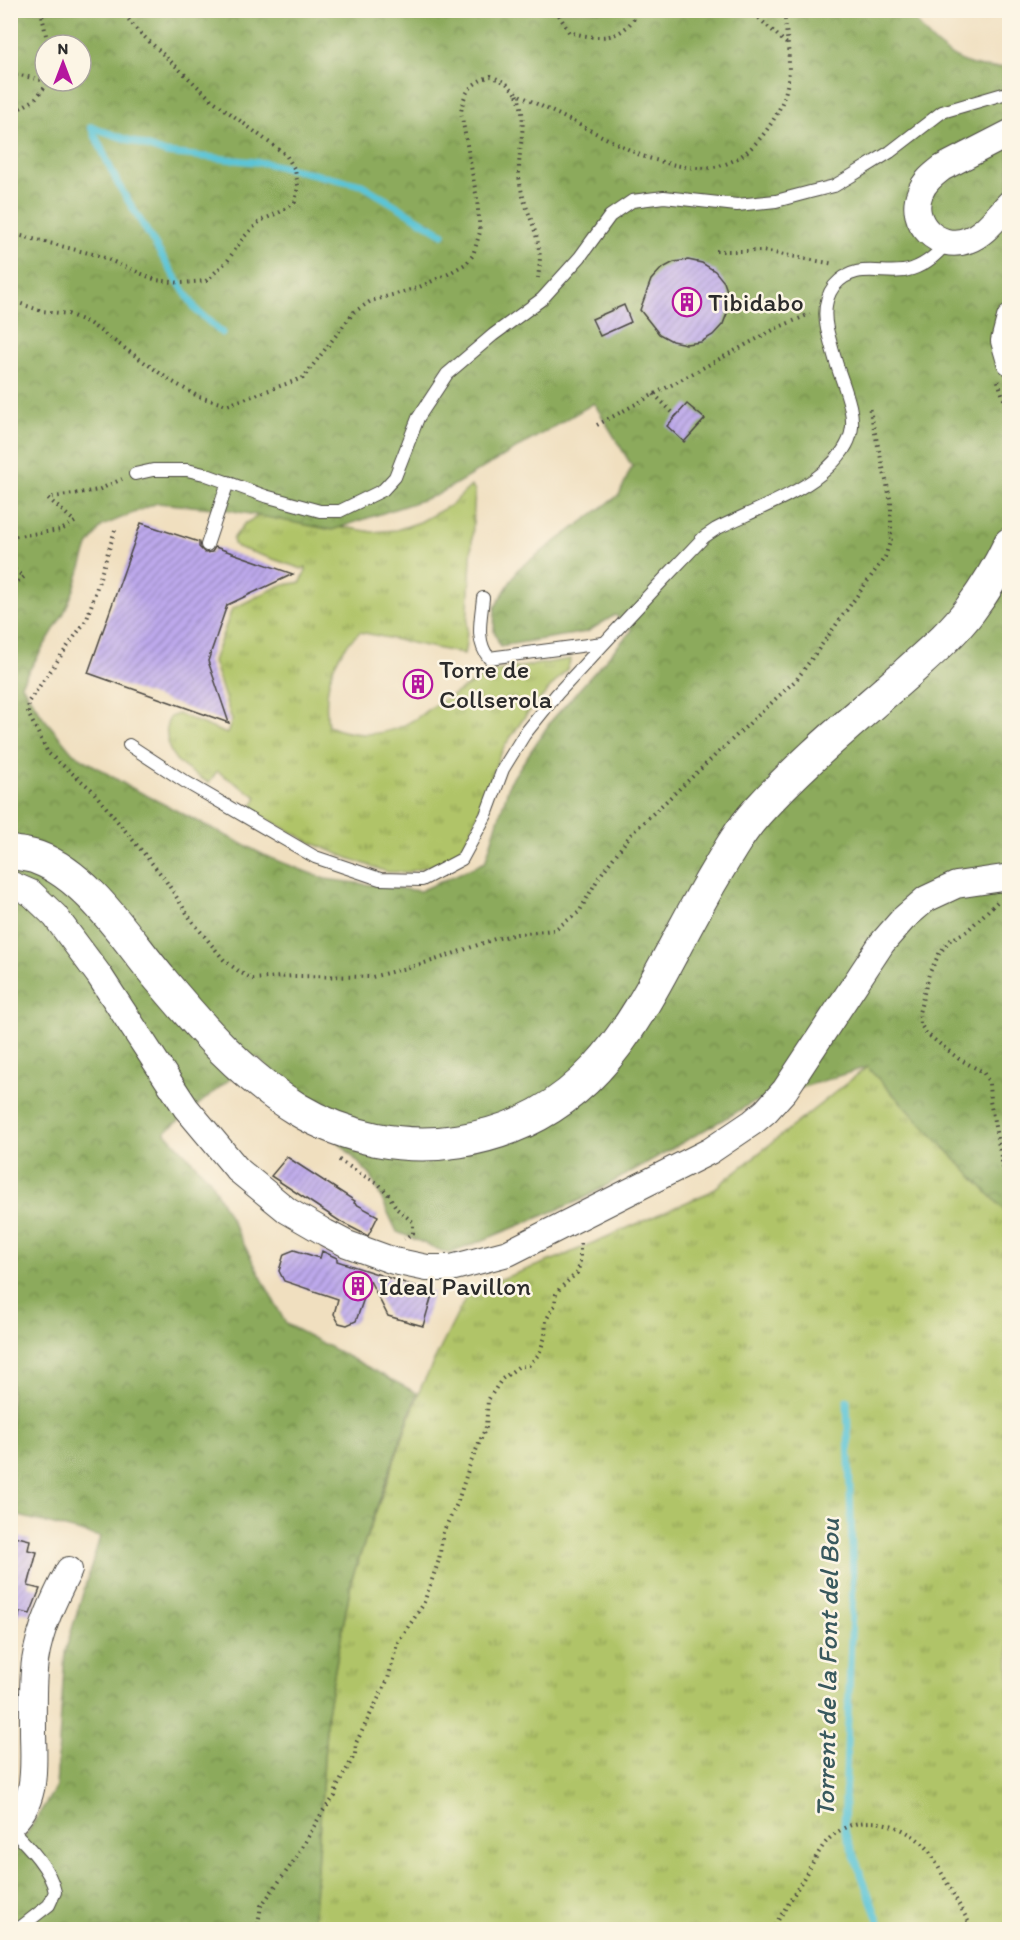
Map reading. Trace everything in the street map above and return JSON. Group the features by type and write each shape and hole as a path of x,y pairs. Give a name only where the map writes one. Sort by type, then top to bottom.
{"street":[{"path":"1010,133 942,168 924,186 917,203 920,221 932,235 948,242 958,243 976,236 1010,203"},
{"path":"1010,318 1006,326 1004,341 1010,362"},
{"path":"10,852 37,858 67,874 102,907 222,1050 278,1097 301,1112 345,1131 394,1143 442,1144 481,1137 540,1113 578,1089 594,1073 630,1026 726,854 752,818 782,784 932,650 969,612 1010,544"},
{"path":"10,884 31,893 56,916 99,975 186,1108 238,1170 288,1210 326,1233 394,1261 427,1268 451,1268 508,1253 710,1150 753,1122 776,1101 882,943 914,908 933,895 956,885 1006,886"},
{"path":"10,1826 24,1809 34,1773 34,1675 39,1642 51,1606 69,1570"}],"lane":[{"path":"135,474 153,470 188,470 320,511 340,511 383,490 395,477 418,418 447,374 493,335 542,299 580,257 610,216 632,201 664,197 737,205 776,201 834,186 890,152 942,112 1010,92"},
{"path":"129,745 194,787 315,857 380,879 422,880 462,859 486,815 503,769 524,735 556,694 704,537 807,484 829,466 846,446 853,417 849,398 831,347 825,309 834,286 842,279 863,271 906,271 914,268 926,262 948,242"},
{"path":"207,544 228,482"},
{"path":"483,598 480,633 482,649 489,658 603,644"},
{"path":"10,1826 32,1851 50,1878 55,1892 50,1905 17,1929"}],"path":[{"path":"42,10 46,33"},
{"path":"10,233 100,256 156,280 181,283 206,281 228,260 244,237 260,221 295,202 298,186 295,170 286,155 211,99 136,30 121,10"},
{"path":"556,10 569,32 587,36 613,36 633,22 639,10"},
{"path":"750,10 788,45"},
{"path":"10,300 42,311 68,314 89,323 171,381 199,397 227,405 303,378 354,312 371,301 417,288 467,263 473,255 480,232 461,112 463,100 470,87 477,81 491,76 506,83 517,94 642,156 660,162 700,169 721,166 745,155 774,120 788,82 788,45 784,10"},
{"path":"10,75 33,78"},
{"path":"10,114 34,100 39,93"},
{"path":"517,94 522,106 524,122 519,152 521,193 540,251 538,285 542,299"},
{"path":"716,251 763,251 863,271"},
{"path":"597,425 777,328 825,309"},
{"path":"115,530 87,620 29,701 28,713 48,753 91,789 164,878 192,921 224,960 241,973 254,979 314,975 372,977 432,961 495,939 554,930 579,912 599,877 632,833 797,679 885,557 891,539 891,502 871,412 863,393 849,398"},
{"path":"654,394 676,416"},
{"path":"10,537 61,530 75,522 48,498 98,490 135,474"},
{"path":"10,566 24,577 10,588"},
{"path":"1006,886 984,917 967,931 949,941 939,954 929,974 919,1013 920,1024 927,1034 959,1059 983,1072 989,1082 990,1101 1003,1167 1010,1176"},
{"path":"331,1155 366,1178 378,1182 397,1209 413,1222 414,1229 408,1239 378,1241 373,1245 371,1253"},
{"path":"256,1929 261,1906 294,1861 323,1811 335,1797 337,1787 355,1754 356,1743 388,1679 397,1644 423,1605 439,1560 443,1532 457,1504 469,1467 486,1427 488,1400 502,1379 518,1367 529,1365 539,1354 545,1337 546,1320 555,1305 556,1294 577,1274 580,1264 580,1239"},
{"path":"772,1929 827,1840 849,1827 874,1822 899,1827 921,1841 929,1850 973,1929"}],"green space":[{"path":"11,11 910,11 928,36 951,55 979,66 994,68 1009,66 1009,1215 867,1067 752,1103 581,1200 449,1254 397,1232 371,1176 257,1057 165,1132 210,1180 286,1324 417,1393 352,1578 327,1712 313,1929 11,1929 10,1860 56,1787 65,1652 100,1537 11,1514","holes":["594,403 632,466 619,495 518,569 495,607 494,631 500,646 587,632 615,615 632,630 551,721 510,782 485,862 420,891 325,879 268,857 126,785 73,753 43,717 21,684 64,613 88,546 102,526 157,503 224,509 332,530 437,495"]},
{"path":"471,486 475,490 464,654 360,632 350,641 336,663 331,674 327,700 328,726 354,733 380,733 405,725 491,672 571,659 567,669 526,715 506,744 464,845 451,857 408,872 387,872 310,842 250,810 257,797 217,771 209,783 175,759 168,745 167,723 170,717 178,714 227,734 232,720 213,661 232,609 279,586 301,582 306,570 306,567 302,569 237,547 233,539 244,524 263,513 372,532 396,530 420,522 451,505"},
{"path":"867,1067 1009,1213 1009,1929 313,1930 327,1712 352,1578 421,1387 469,1291 563,1256 710,1192"}],"building":[{"name":"Tibidabo","path":"688,260 702,263 715,271 724,282 729,296 728,311 723,324 713,335 701,342 686,344 672,341 659,334 640,310 651,280 661,269 674,262"},
{"path":"624,305 631,322 600,336 592,319"},
{"path":"687,404 705,419 684,442 667,426"},
{"path":"141,523 199,542 199,547 205,553 212,552 215,547 293,574 227,605 208,661 229,723 88,673"},
{"path":"287,1157 355,1201 354,1203 378,1216 368,1236 341,1222 271,1176"},
{"name":"Ideal Pavillon","path":"294,1250 320,1258 322,1251 337,1258 337,1261 433,1292 423,1326 388,1316 370,1281 356,1321 347,1325 339,1323 334,1314 338,1299 284,1281 279,1271 284,1254"},
{"path":"10,1535 30,1540 28,1550 37,1552 28,1586 40,1589 30,1614 20,1612 16,1629 10,1628"}],"waterway":[{"path":"91,127 166,153 265,163 362,185 443,234"},
{"path":"91,127 118,184 168,266 197,311 222,333"},
{"name":"Torrent de la Font del Bou","path":"847,1400 853,1582 844,1829 882,1930"}],"place":[{"name":"Tibidabo","path":"687,302"},
{"name":"Torre de Collserola","path":"418,684"},
{"name":"Ideal Pavillon","path":"358,1286"}]}
